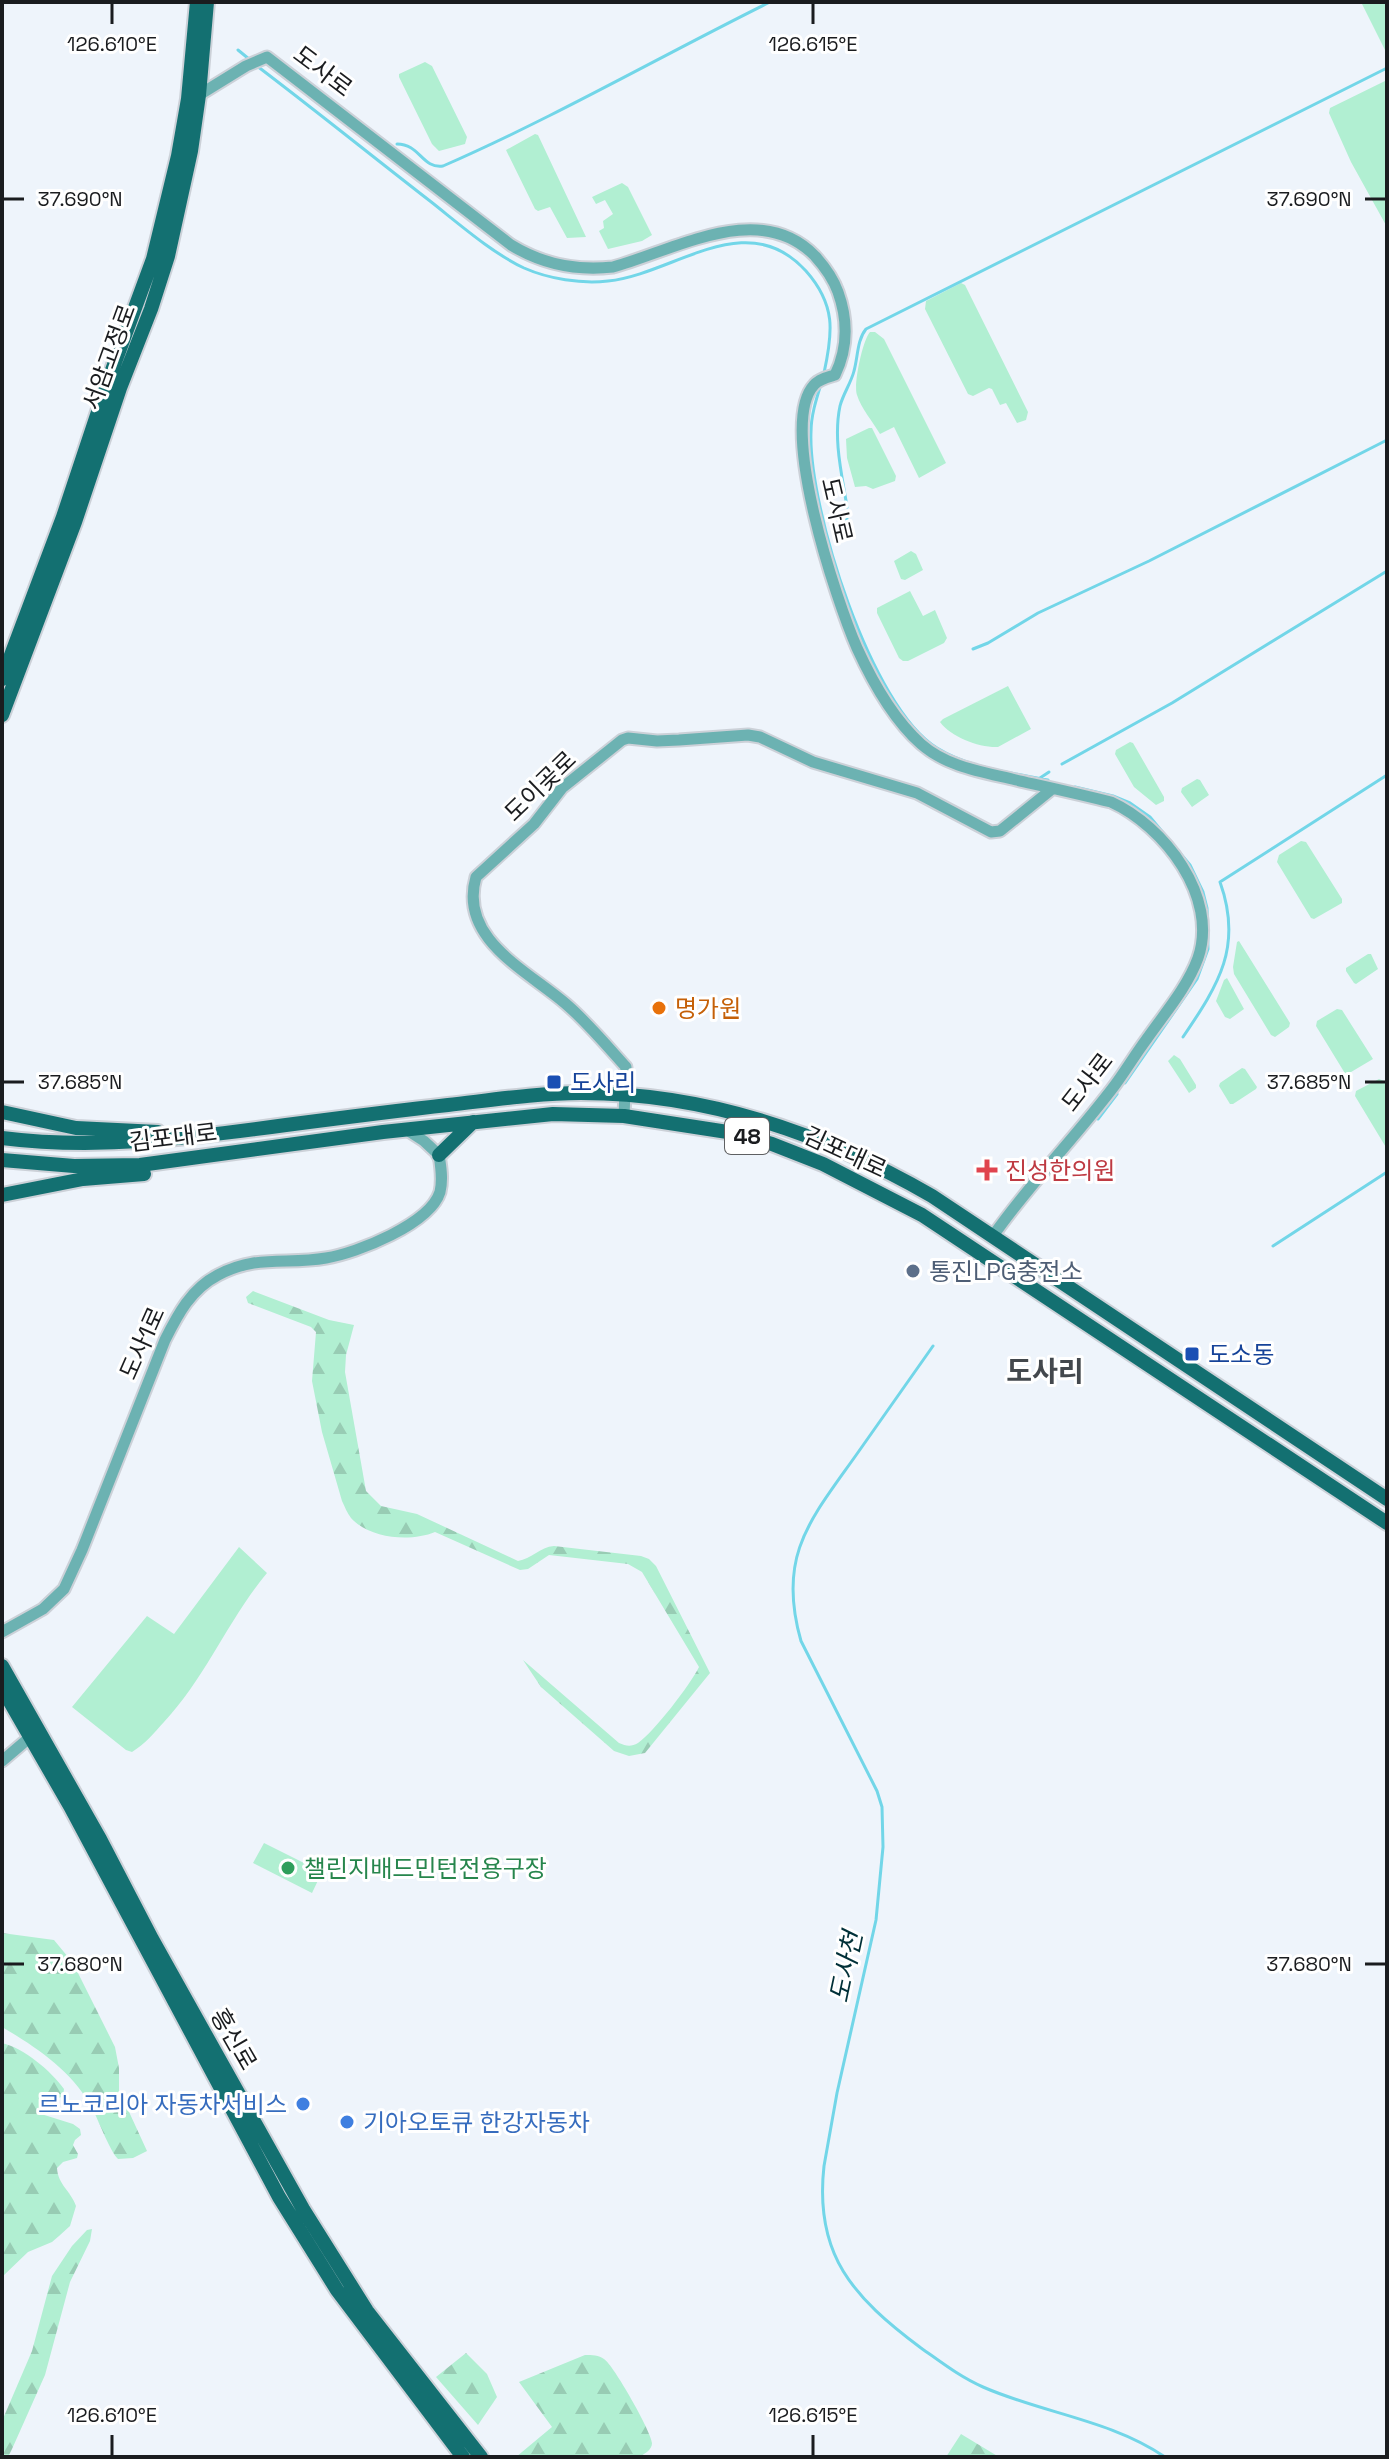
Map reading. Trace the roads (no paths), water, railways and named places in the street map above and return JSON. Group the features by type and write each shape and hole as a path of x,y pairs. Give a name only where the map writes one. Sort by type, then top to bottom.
{"main road":[{"name":"서암고정로","path":"2,679 63,517 153,259 178,156 188,99 197,2"},
{"name":"서암고정로","path":"2,715 151,309 179,210 199,95 207,2"},
{"name":"김포대로","path":"2,1138 113,1144 579,1093 625,1095 721,1109 805,1135 905,1181 993,1236 1387,1499"},
{"path":"2,1112 76,1128 210,1135"},
{"name":"김포대로","path":"2,1160 74,1166 140,1165 474,1121 553,1114 624,1116 712,1128 772,1144 823,1164 899,1201 1387,1523"},
{"path":"439,1155 474,1121"},
{"path":"2,1195 83,1179 153,1173 217,1155"},
{"name":"흥신로","path":"2,1666 287,2209 343,2299 463,2457"},
{"name":"흥신로","path":"2,1688 35,1733 100,1839 152,1939 303,2209 367,2311 481,2457"}],"street":[{"name":"도사로","path":"199,95 267,57 511,245 525,254 559,265 597,269 613,267 711,235 740,230 789,236 829,273 844,315 845,342 841,364 835,375 822,379 811,388 804,411 807,482 839,598 874,681 898,717 934,754 975,770 1111,802 1131,811 1180,862 1197,895 1202,922 1201,945 1189,976 1114,1085 993,1236"},
{"name":"도이곶로","path":"624,1116 626,1067 574,1011 519,969 485,936 479,925 473,889 476,877 534,824 562,788 622,740 760,737 813,762 917,793 991,832 1000,831 1052,789"},
{"path":"407,1130 439,1155"},
{"name":"도사1로","path":"2,1632 43,1609 64,1589 165,1340 191,1295 215,1276 239,1265 266,1260 337,1256 405,1227 426,1213 436,1200 441,1178 439,1155"},
{"path":"2,1761 35,1733"}],"waterway":[{"path":"397,144 411,148 430,164 443,166 567,107 770,2"},
{"path":"238,50 249,59"},
{"path":"257,66 476,237 512,262 534,272 554,278 598,282 633,276 735,243 759,244 783,252 816,283 827,307 830,332 824,373"},
{"path":"847,507 839,457 838,419 866,329 1387,68"},
{"path":"821,384 811,432 820,507 848,603 867,650 889,692 913,726 949,755 977,765 1048,780"},
{"path":"973,649 1038,613 1149,561 1387,440"},
{"path":"839,541 847,519"},
{"path":"1062,764 1172,703 1387,571"},
{"path":"1040,778 1049,772"},
{"path":"1183,1037 1217,982 1224,964 1229,926 1220,882 1387,775"},
{"path":"1075,787 1113,796 1150,817 1190,865 1207,908 1208,949 1197,979 1125,1083"},
{"path":"1098,1119 1117,1094"},
{"path":"1273,1246 1387,1172"},
{"name":"도사천","path":"933,1346 813,1518 796,1560 793,1584 794,1611 801,1641 877,1791 882,1807 883,1847 876,1920 824,2166 825,2225 832,2249 858,2291 876,2311 943,2364 983,2387 1099,2425 1144,2444 1165,2457"}],"place":[{"name":"명가원","path":"659,1008"},
{"name":"도사리","path":"554,1082"},
{"name":"진성한의원","path":"987,1170"},
{"name":"통진LPG충전소","path":"913,1271"},
{"name":"도소동","path":"1192,1354"},
{"name":"챌린지배드민턴전용구장","path":"288,1868"},
{"name":"르노코리아 자동차서비스","path":"303,2104"},
{"name":"기아오토큐 한강자동차","path":"347,2122"}],"district":[{"name":"도사리","path":"1045,1371"}]}
